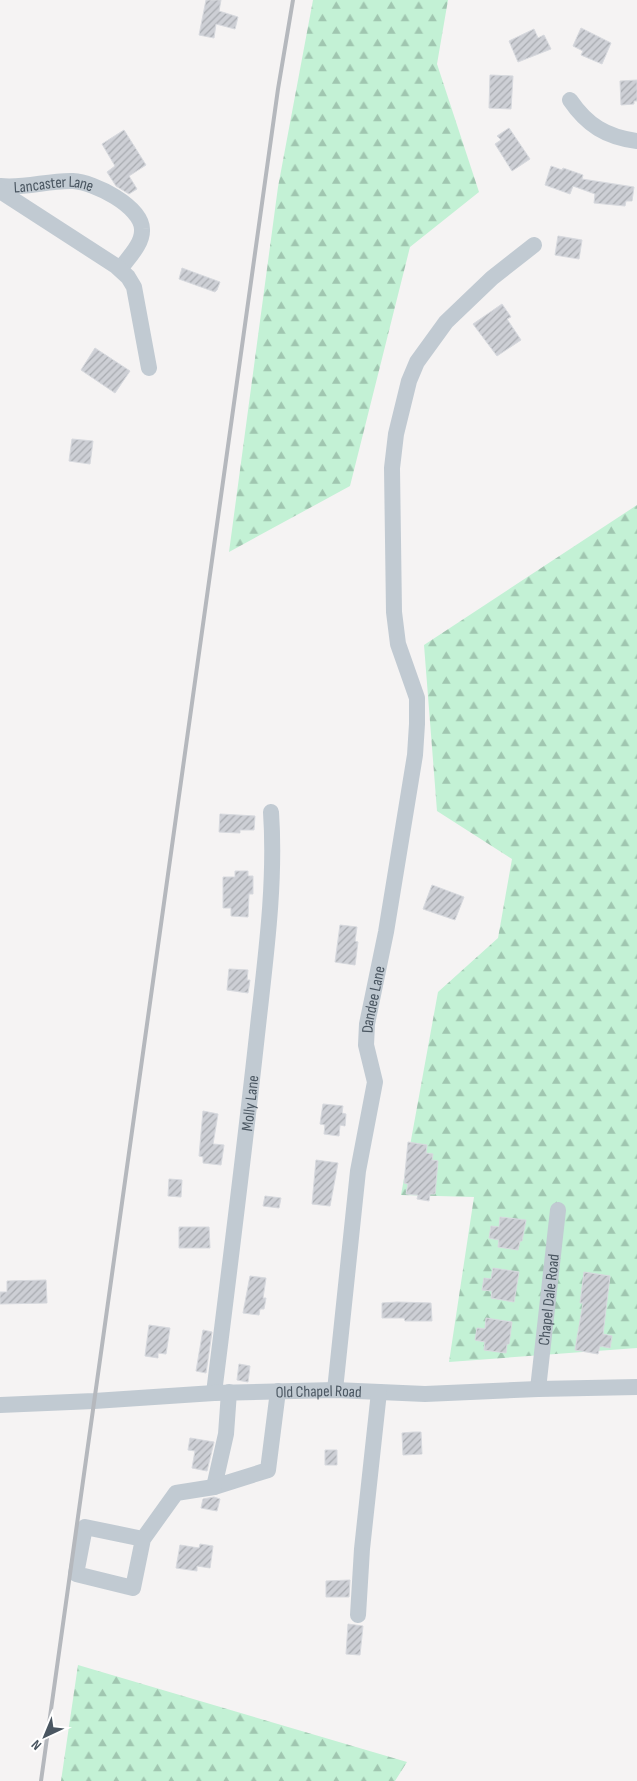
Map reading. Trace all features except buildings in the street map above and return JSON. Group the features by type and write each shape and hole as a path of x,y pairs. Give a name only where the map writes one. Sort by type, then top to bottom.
{"street":[{"path":"570,100 584,120 599,130 620,138 637,141"},
{"name":"Lancaster Lane","path":"0,186 76,181 92,184 106,192 134,212 140,221 142,230 139,241 120,269"},
{"path":"0,191 128,276 134,287 149,368"},
{"name":"Dandee Lane","path":"335,1390 358,1171 375,1082 366,1045 367,1024 386,932 415,755 417,698 398,644 394,612 392,468 396,434 409,381 417,362 446,322 492,278 534,244"},
{"name":"Molly Lane","path":"214,1487 226,1434 222,1392 269,920 272,878 271,812"},
{"name":"Chapel Dale Road","path":"538,1389 558,1210"},
{"name":"Old Chapel Road","path":"0,1405 94,1401 222,1392 335,1390 425,1394 637,1387"},
{"path":"144,1539 85,1527 76,1574 133,1588 144,1539 176,1493 214,1487 268,1470 278,1391"},
{"path":"358,1615 362,1549 379,1392"}],"green space":[{"path":"313,0 448,0 437,64 479,192 410,247 350,486 229,552 278,187"},
{"path":"637,505 637,1348 449,1362 474,1197 401,1195 438,992 498,938 512,859 437,811 424,645"},
{"path":"78,1665 407,1762 395,1781 61,1781"}],"railway":[{"path":"41,1781 278,89 293,0"}]}
